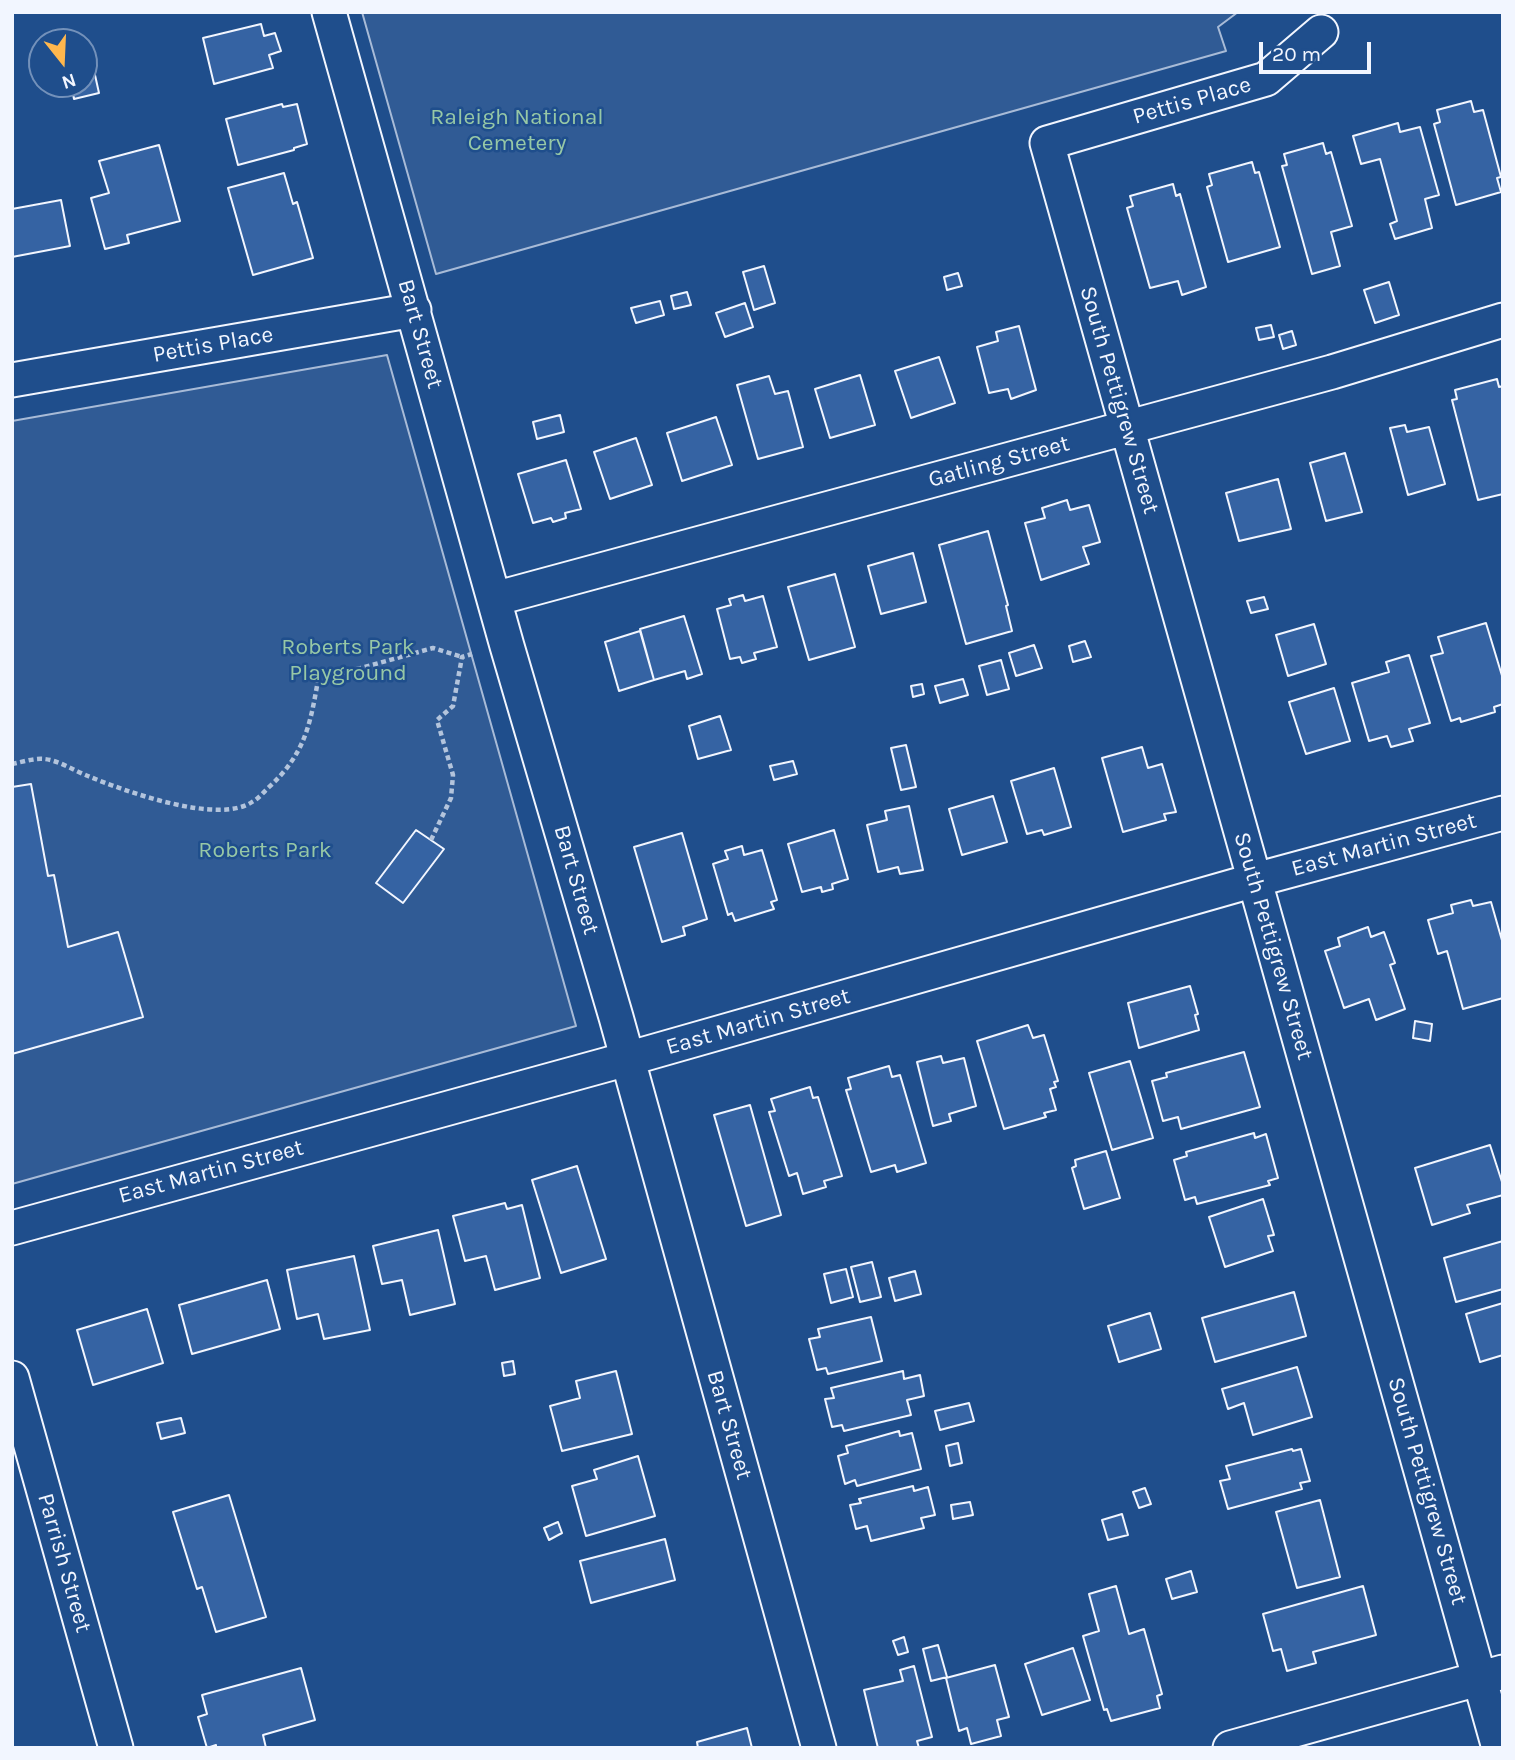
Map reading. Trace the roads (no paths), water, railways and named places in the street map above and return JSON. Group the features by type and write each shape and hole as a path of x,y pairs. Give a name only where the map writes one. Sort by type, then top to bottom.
{"street":[{"name":"Bart Street","path":"329,12 507,646 616,1017 819,1748"},
{"name":"Pettis Place","path":"1047,144 1266,79 1321,32"},
{"name":"South Pettigrew Street","path":"1047,144 1255,880 1491,1675 1499,1748"},
{"name":"Pettis Place","path":"12,380 414,310"},
{"name":"Gatling Street","path":"494,599 1332,372 1503,320"},
{"name":"East Martin Street","path":"12,1228 1503,813"},
{"name":"Parrish Street","path":"12,1378 117,1748"},
{"path":"1230,1748 1491,1675"}],"park label":[{"name":"Raleigh National Cemetery","path":"517,130"},
{"name":"Roberts Park Playground","path":"348,660"},
{"name":"Roberts Park","path":"265,850"}]}
